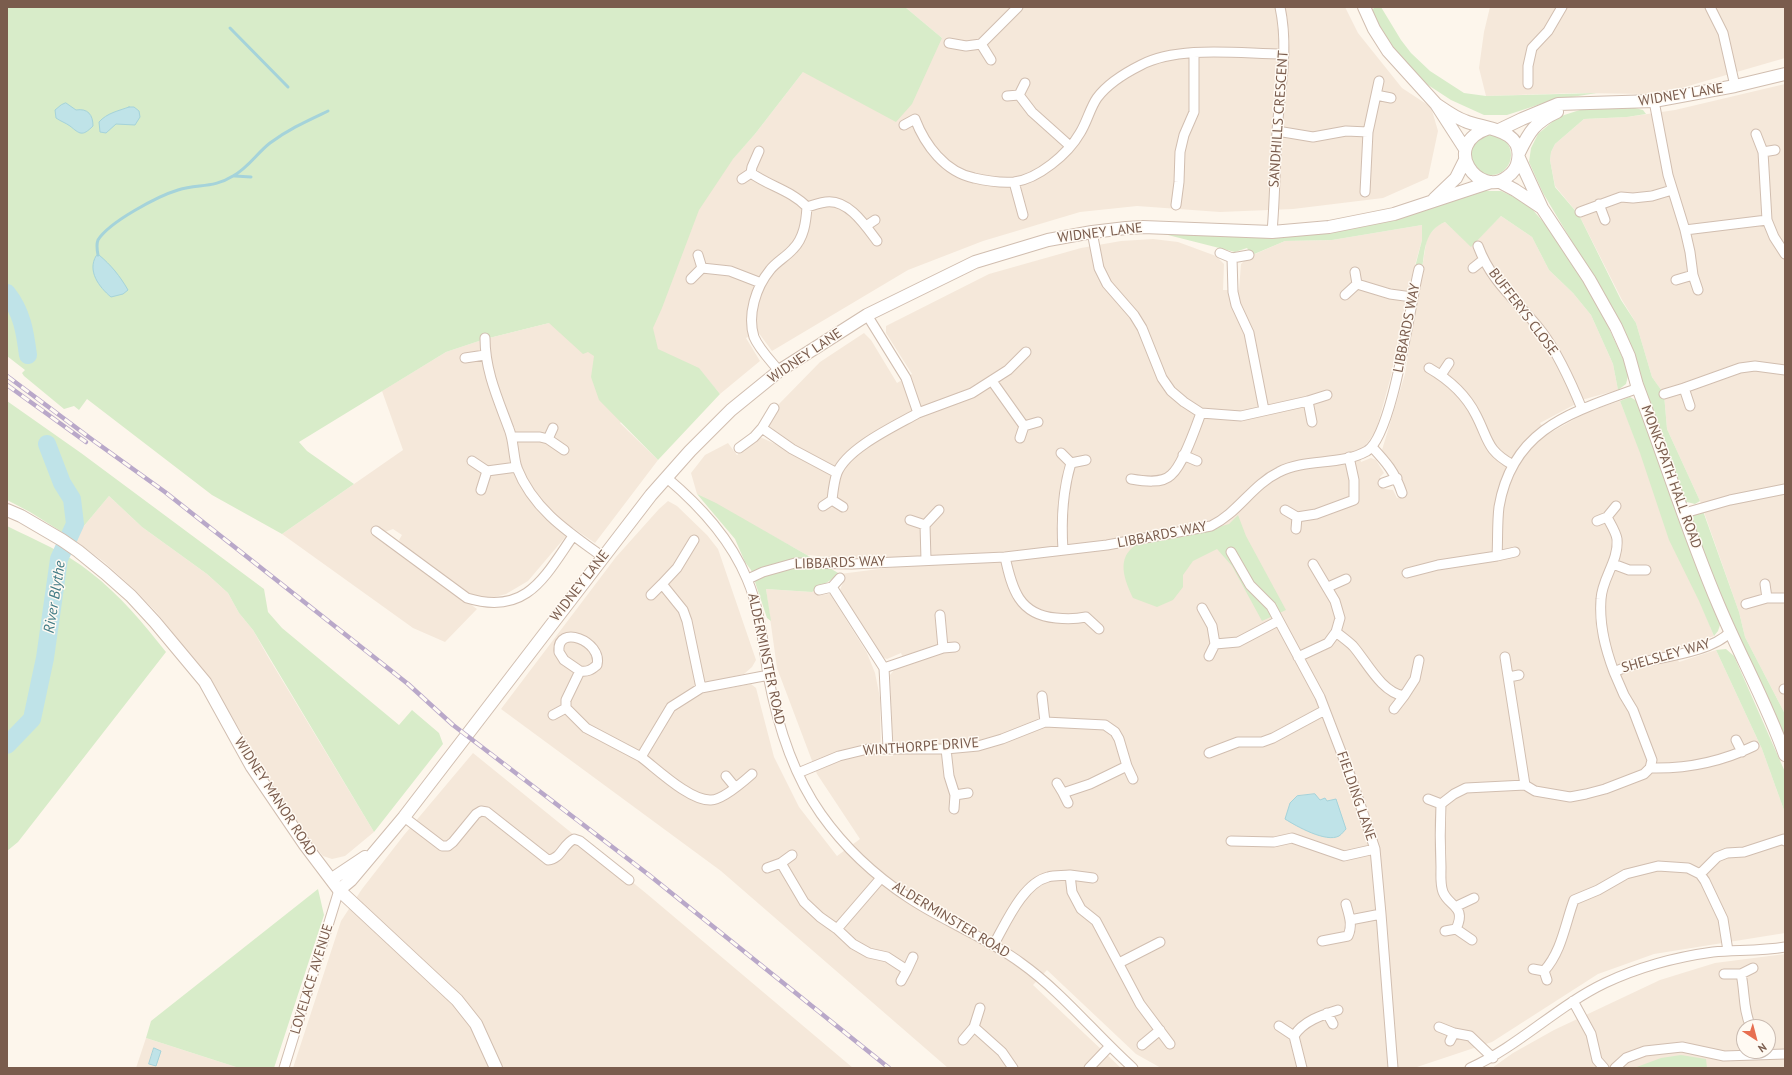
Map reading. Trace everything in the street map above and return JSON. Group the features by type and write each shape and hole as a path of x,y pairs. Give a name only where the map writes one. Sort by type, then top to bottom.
{"street":[{"path":"949,43 966,46 981,44 1018,7"},
{"name":"SANDHILLS CRESCENT","path":"1272,232 1277,131 1284,54 1284,34 1280,7"},
{"path":"1364,7 1374,29 1388,51 1436,104 1465,154 1474,174 1495,182 1513,173 1519,155 1512,139 1494,129 1464,121 1436,104"},
{"path":"1528,84 1528,66 1532,48 1548,31 1562,7"},
{"path":"1710,7 1723,33 1735,86"},
{"path":"981,44 991,60"},
{"path":"915,119 920,134 930,148 942,161 954,169 970,177 989,181 1014,182 1031,176 1051,166 1080,134 1098,97 1118,78 1142,64 1165,56 1194,53 1284,54"},
{"path":"1176,205 1179,182 1180,152 1184,135 1194,112 1194,53"},
{"name":"WIDNEY LANE","path":"1494,129 1558,104 1654,101 1735,86 1785,74"},
{"path":"1365,192 1368,132 1379,81"},
{"path":"1019,95 1025,82"},
{"path":"1019,95 1032,112 1070,146"},
{"path":"1007,96 1019,95"},
{"path":"1376,95 1391,98"},
{"path":"1654,101 1661,142 1672,190 1685,230 1693,275 1698,290"},
{"name":"WIDNEY LANE","path":"1519,155 1529,132 1543,119 1575,104"},
{"path":"904,125 923,113"},
{"path":"1465,154 1474,135 1494,129"},
{"path":"1277,131 1313,137 1346,131 1368,132"},
{"path":"1756,134 1762,152 1768,220 1774,237 1785,254"},
{"path":"1762,152 1775,150"},
{"path":"752,173 752,167 759,151"},
{"name":"WIDNEY LANE","path":"1432,201 1456,178 1465,154"},
{"name":"MONKSPATH HALL ROAD","path":"1519,155 1542,208 1585,272 1604,305 1629,356 1637,385 1711,586 1730,632 1760,695 1785,756"},
{"path":"742,179 752,173"},
{"path":"752,173 762,181 800,199 807,207 806,221 802,235 794,249 770,270 761,283 754,300 752,317 754,337 767,357 779,371"},
{"path":"1014,182 1022,215"},
{"name":"WIDNEY LANE","path":"339,890 351,880 404,817 500,694 651,495 690,451 731,410 779,371 867,315 975,262 1048,240 1092,232 1143,227 1272,232 1351,223 1394,214 1495,182"},
{"name":"MONKSPATH HALL ROAD","path":"1495,182 1515,190 1542,208"},
{"path":"1580,212 1621,197 1633,198 1652,196 1672,190"},
{"path":"807,207 827,202 844,206 856,215 877,240"},
{"path":"1599,204 1605,220"},
{"path":"866,226 875,220"},
{"path":"1685,230 1768,220"},
{"path":"1092,232 1099,268 1107,284 1134,315 1142,328 1162,378 1171,391 1201,414 1241,416 1308,401 1327,395"},
{"name":"BUFFERYS CLOSE","path":"1478,246 1483,260 1501,287 1545,337 1556,354 1582,409"},
{"path":"1220,253 1232,258 1249,255"},
{"path":"698,255 702,268"},
{"path":"1232,258 1233,292 1236,305 1248,333 1264,410"},
{"name":"BUFFERYS CLOSE","path":"1473,268 1483,260"},
{"path":"702,268 730,271 761,283"},
{"path":"691,279 702,268"},
{"name":"LIBBARDS WAY","path":"748,579 762,572 795,563 852,564 1005,557 1107,545 1211,526 1221,522 1234,511 1245,497 1278,472 1295,465 1350,457 1372,447 1377,440 1388,413 1399,369 1418,270"},
{"path":"1355,272 1357,284"},
{"path":"1676,280 1693,275"},
{"path":"1357,284 1390,294 1412,297"},
{"path":"1346,294 1357,284"},
{"path":"867,315 906,378 918,412"},
{"path":"485,338 485,355 491,382 512,437 517,467 528,490 538,505 549,516 573,536 603,557"},
{"path":"823,506 832,500 837,473 843,464 857,450 875,437 918,412 972,394 1008,370 1026,352"},
{"path":"465,358 485,355"},
{"path":"1441,375 1450,363"},
{"path":"1664,394 1740,368 1755,366 1785,370"},
{"path":"1429,368 1441,375 1457,389 1475,414 1492,451 1513,465"},
{"path":"992,382 1024,426"},
{"path":"1497,556 1499,508 1513,465 1529,443 1546,428 1582,409 1633,390 1637,385"},
{"path":"1684,388 1690,406"},
{"path":"1308,401 1312,422"},
{"path":"739,448 754,437 762,428 774,408"},
{"path":"1131,479 1147,481 1167,478 1171,475 1177,468 1201,414"},
{"path":"1024,426 1038,422"},
{"path":"1020,438 1024,426"},
{"path":"548,439 553,428"},
{"path":"762,428 792,449 837,473"},
{"path":"512,437 540,437 548,439 564,450"},
{"path":"1372,447 1390,466 1397,478 1402,492"},
{"path":"1061,453 1070,463"},
{"path":"1183,455 1197,461"},
{"path":"1285,510 1297,517 1316,514 1354,500 1354,480 1350,457"},
{"path":"1070,463 1086,460"},
{"path":"472,461 487,472 517,467"},
{"path":"1063,550 1061,524 1062,499 1070,463"},
{"path":"481,490 487,472"},
{"name":"ALDERMINSTER ROAD","path":"667,478 689,497 720,532 748,579 760,618 768,675 785,743 798,773 820,812 837,834 865,865 909,898 994,944 1043,979 1109,1046 1133,1068"},
{"path":"1383,484 1397,478"},
{"path":"1683,511 1688,512 1730,500 1785,489"},
{"path":"832,500 843,507"},
{"path":"1597,521 1607,517 1616,506"},
{"name":"WIDNEY MANOR ROAD","path":"7,510 21,516 62,540 78,552 131,596 155,622 205,682 252,767 305,845 339,890 457,1000 476,1024 496,1068"},
{"path":"926,560 925,524 939,510"},
{"path":"1296,528 1297,517"},
{"path":"1607,517 1617,539 1613,564 1604,583 1601,598 1602,633 1605,649 1614,672"},
{"path":"910,520 925,524"},
{"path":"376,531 467,598 481,602 498,604 512,601 533,589 551,568 573,536"},
{"path":"392,543 398,535"},
{"path":"651,595 677,568 688,559 694,540"},
{"name":"FIELDING LANE","path":"1232,552 1250,585 1271,606 1326,710 1375,849 1393,1068"},
{"path":"1407,573 1438,565 1515,552"},
{"path":"1005,557 1010,582 1016,595 1028,609 1048,617 1069,619 1087,612 1099,629"},
{"path":"1298,657 1328,643 1336,632 1340,618 1335,601 1328,587 1313,564"},
{"path":"1613,564 1629,570 1646,570"},
{"path":"819,590 832,586 840,578"},
{"path":"1328,587 1346,579"},
{"path":"662,584 684,610 701,688"},
{"path":"1765,584 1767,598"},
{"path":"832,586 884,668 888,748"},
{"path":"1746,604 1767,598 1785,598"},
{"path":"1202,608 1212,626 1215,644 1209,656"},
{"path":"940,615 943,648"},
{"path":"1215,644 1238,642 1278,621"},
{"path":"1336,632 1352,646 1381,682 1397,694 1404,696"},
{"name":"SHELSLEY WAY","path":"1650,768 1652,760 1640,726 1614,672 1634,664 1686,653 1719,641 1730,632"},
{"path":"568,637 580,638 595,651 598,656 597,664 591,670 586,672 580,671 564,660 559,652 560,644 563,639 568,637"},
{"path":"884,668 943,648 955,647"},
{"path":"1505,657 1525,786"},
{"path":"1394,709 1416,679 1419,660"},
{"path":"580,671 566,700 566,708 586,728 640,757 695,796 711,800 735,788 752,774"},
{"path":"640,757 671,707 701,688 768,675"},
{"path":"1509,677 1519,675"},
{"path":"1042,696 1045,722"},
{"path":"553,715 566,708"},
{"path":"1209,753 1238,742 1262,742 1273,738 1326,710"},
{"name":"WINTHORPE DRIVE","path":"798,773 839,756 868,749 946,749 978,746 1002,739 1045,722 1106,725 1115,732 1119,739 1127,766 1133,779"},
{"path":"1227,735 1230,744"},
{"path":"1736,740 1742,752"},
{"path":"1456,929 1459,924 1459,913 1456,906 1450,901 1443,891 1439,836 1441,804 1454,794 1466,788 1525,786 1535,791 1570,797 1605,789 1644,774 1650,768 1666,768 1715,762 1754,746"},
{"path":"946,749 949,776 955,795 954,809"},
{"path":"1063,792 1090,784 1127,766"},
{"path":"726,776 735,788"},
{"path":"1057,783 1068,804"},
{"path":"955,795 968,793"},
{"path":"1428,799 1441,804"},
{"path":"404,817 437,843 442,846 448,846 476,814 481,811 487,812 548,860 553,860 558,856 570,841 574,839 580,841 629,880"},
{"path":"1231,840 1274,842 1292,838 1344,856 1375,849"},
{"path":"1700,874 1717,857 1726,853 1744,852 1785,839"},
{"name":"WIDNEY LANE","path":"332,879 374,851"},
{"path":"767,868 781,863 792,855"},
{"path":"781,863 804,902 820,917 853,944 869,953 887,957 907,970"},
{"path":"1544,971 1552,962 1560,945 1568,916 1570,898 1598,890 1626,874 1658,866 1688,868 1700,874 1705,881 1723,919 1728,951"},
{"path":"1070,875 1072,892 1081,909 1096,921 1140,1004 1170,1044"},
{"path":"994,944 1018,902 1030,887 1048,877 1070,875 1093,878"},
{"path":"837,930 881,878"},
{"path":"350,900 349,893 351,880"},
{"name":"LOVELACE AVENUE","path":"284,1068 339,890"},
{"path":"1456,906 1474,898"},
{"path":"1322,941 1348,936 1351,930 1346,904"},
{"path":"1350,920 1381,914"},
{"path":"1445,931 1456,929 1472,940"},
{"path":"1119,963 1160,942"},
{"path":"1470,1068 1493,1058 1573,1001 1604,984 1637,970 1695,955 1785,947"},
{"path":"901,981 913,957"},
{"path":"1724,974 1741,974 1753,968"},
{"path":"1533,969 1544,971"},
{"path":"1544,971 1547,980"},
{"path":"1741,974 1744,987 1745,1005 1749,1019"},
{"path":"1573,1001 1591,1034 1597,1060 1604,1068"},
{"path":"963,1040 974,1027 980,1008"},
{"path":"1294,1036 1299,1028 1327,1013 1338,1010"},
{"path":"1327,1013 1333,1024"},
{"path":"1278,1026 1294,1036 1302,1068"},
{"path":"974,1027 1002,1052 1013,1068"},
{"path":"1439,1027 1452,1037 1470,1036 1493,1058"},
{"path":"1142,1045 1160,1030"},
{"path":"1089,1068 1109,1046"},
{"path":"1615,1068 1626,1058 1645,1051 1682,1047 1724,1056 1736,1055"}],"shaded area":[{"path":"905,7 1345,7 1358,33 1402,88 1431,107 1438,131 1428,178 1383,198 1293,209 1220,212 1137,206 1080,212 983,241 908,270 772,351 758,332 746,338 760,361 720,394 698,368 620,423 658,460 595,543 573,528 528,581 506,594 487,599 470,594 402,545 399,540 402,535 393,529 385,532 377,526 371,534 477,609 445,642 413,628 282,534 403,450 382,391 446,352 485,339 549,323 694,202 755,134 803,72 942,38"},
{"path":"1490,7 1785,7 1785,58 1671,91 1645,94 1578,93 1486,96 1479,68 1484,32"},
{"path":"1785,84 1785,714 1745,637 1739,612 1700,501 1667,429 1664,394 1652,377 1636,323 1622,300 1579,215 1555,186 1550,160 1551,152 1555,144 1584,119 1627,117 1675,110"},
{"path":"1501,216 1532,237 1549,270 1573,293 1591,315 1613,364 1618,390 1585,399 1540,423 1548,434 1587,412 1620,401 1714,636 1674,649 1679,662 1716,650 1762,749 1785,813 1785,933 1654,954 1598,974 1492,1042 1414,1068 1161,1068 1136,1054 1047,970 1033,985 1121,1068 948,1068 721,871 501,709 616,557 668,501 677,506 707,535 718,549 756,660 752,667 744,674 722,679 724,689 751,684 756,688 774,757 799,807 837,856 860,839 817,774 777,668 766,589 812,592 814,590 818,595 830,594 867,653 875,673 880,698 881,756 893,756 890,675 894,670 906,665 901,653 887,659 882,657 840,590 844,580 840,574 910,565 909,557 840,558 807,555 697,494 691,473 705,455 728,443 737,455 760,437 780,446 785,440 768,425 779,404 820,362 864,333 871,340 897,383 912,374 886,333 886,326 989,274 1081,248 1121,241 1153,239 1178,242 1216,256 1224,264 1223,290 1239,290 1241,264 1248,257 1285,241 1332,240 1422,225 1422,240 1408,290 1391,376 1376,431 1365,446 1359,450 1361,462 1371,458 1376,460 1384,473 1380,477 1384,489 1393,490 1397,498 1406,494 1397,469 1382,450 1405,374 1427,237 1438,225 1445,222 1471,246"},
{"path":"109,496 142,527 207,574 228,593 239,613 253,630 374,832 345,856 332,859 323,856 305,834 259,763 211,681 157,613 135,590 104,562 73,539"},
{"path":"473,753 647,894 853,1068 293,1068 341,921 362,889 404,835"},
{"path":"1785,954 1785,1068 1492,1068 1513,1053 1554,1030 1660,980 1715,963"},
{"path":"146,1038 239,1068 136,1068"}],"green space":[{"path":"7,7 905,7 942,38 912,104 896,122 803,72 755,134 733,159 699,210 653,328 658,349 699,368 720,394 658,460 599,400 591,377 594,356 588,352 583,354 549,323 485,339 446,352 299,442 307,451 354,484 282,534 212,495 87,399 79,410 74,406 64,409 24,376 22,373 25,370 7,356"},
{"path":"1375,7 1381,7 1401,40 1411,53 1430,71 1464,93 1486,96 1597,93 1553,100 1507,115 1484,115 1451,100 1428,85 1409,67 1388,42 1373,16 1373,9"},
{"path":"1635,108 1643,110 1646,114 1627,117 1584,119 1555,144 1551,152 1550,160 1555,187 1579,215 1621,300 1636,323 1652,377 1664,394 1667,429 1700,501 1695,504 1683,501 1596,282 1543,193 1529,162 1531,148 1538,134 1558,117 1583,109"},
{"path":"1491,135 1505,141 1511,155 1505,169 1491,175 1477,169 1471,155 1477,141"},
{"path":"1472,191 1501,191 1527,203 1562,244 1600,309 1625,363 1628,376 1626,384 1618,390 1613,364 1591,315 1573,293 1549,270 1532,237 1501,216 1471,247 1445,222 1438,226 1429,236 1425,248 1422,269 1415,267 1422,240 1422,225 1332,240 1285,241 1252,255 1247,248 1235,252 1160,233 1274,234"},
{"path":"1630,397 1637,401 1720,625 1714,636 1699,601 1669,540 1640,453 1620,401"},
{"path":"7,401 81,453 264,589 268,612 282,628 399,725 412,710 439,733 443,744 374,832 253,630 239,613 228,593 207,574 142,527 109,496 73,539 30,512 7,500"},
{"path":"697,494 716,503 840,574 812,592 766,589 771,621 767,618 751,570 745,562 735,539"},
{"path":"1703,511 1739,612 1745,637 1785,714 1785,744 1731,626 1695,531 1692,518 1694,514"},
{"path":"1238,515 1246,536 1286,610 1262,621 1232,566 1217,549 1193,561 1183,575 1183,587 1173,600 1157,607 1133,598 1125,576 1124,562 1130,550 1136,545 1191,535 1229,524"},
{"path":"7,526 60,552 90,572 111,590 140,620 166,652 18,842 7,851"},
{"path":"1726,649 1734,656 1785,772 1785,813 1762,749 1716,650"},
{"path":"318,889 324,915 274,1068 239,1068 146,1038 151,1021"},
{"path":"1681,1055 1706,1059 1707,1068 1634,1068 1661,1058"}],"water":[{"path":"66,103 76,110 87,111 91,116 93,126 86,132 81,133 56,118 55,110"},
{"path":"129,107 134,107 139,111 140,117 135,125 116,124 106,133 100,132 99,122 102,119"},
{"path":"99,255 118,275 125,285 128,290 123,294 111,297 99,284 93,267 96,256"},
{"path":"1315,794 1320,800 1325,798 1327,801 1336,799 1346,829 1339,836 1333,838 1319,836 1285,819 1290,803 1297,796"},
{"path":"154,1048 161,1051 156,1066 149,1064"}],"waterway":[{"path":"230,28 288,87"},
{"path":"98,255 98,240 112,225 135,210 178,190 213,184 226,180 243,169 265,147 277,138 328,111"},
{"path":"235,176 251,177"},
{"name":"River Blythe","path":"7,293 19,315 24,330 28,355"},
{"name":"River Blythe","path":"7,745 32,719 45,658 59,559 75,524 72,499 62,483 47,444"}],"railway":[{"path":"7,376 165,492 408,684 453,725 649,875 889,1068"},
{"path":"7,385 86,442"}]}
